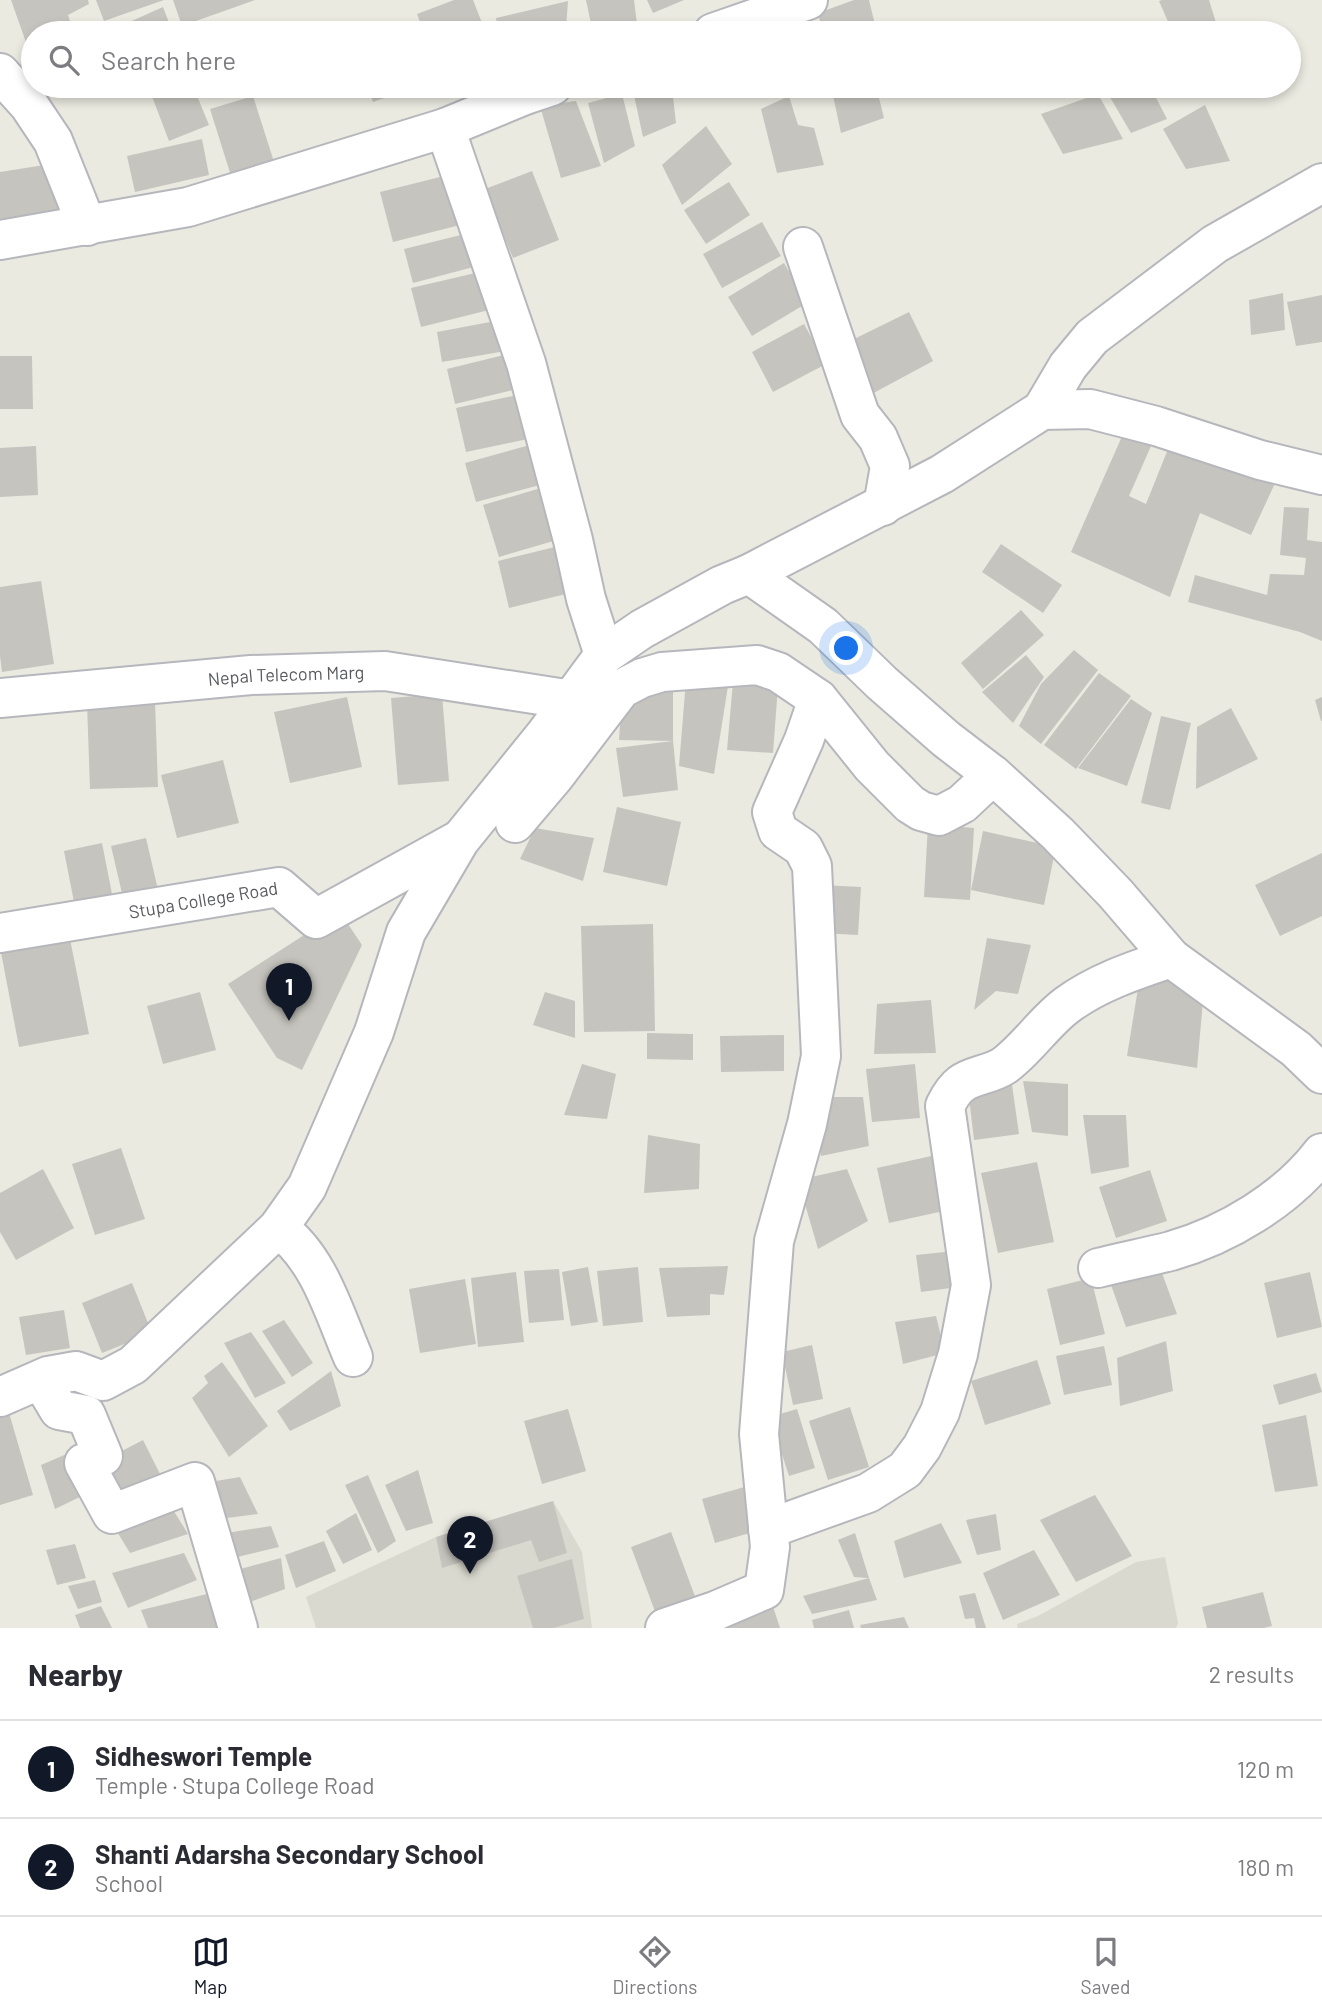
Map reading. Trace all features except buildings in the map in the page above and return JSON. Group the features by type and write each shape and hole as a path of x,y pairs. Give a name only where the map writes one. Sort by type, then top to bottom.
{"street":[{"path":"748,21 808,0"},
{"path":"0,73 21,96"},
{"path":"23,98 54,141 86,226"},
{"path":"0,240 188,207 445,128 518,98"},
{"path":"445,128 526,363 586,599 604,655"},
{"path":"0,1397 41,1380 76,1371 103,1381 133,1365 278,1228 307,1187 374,1032 406,932 460,840 572,700 604,655 642,629 722,585 749,574 942,474 1042,410 1068,366 1092,337 1215,244 1322,183"},
{"path":"803,247 860,415 878,438 890,466 883,506"},
{"path":"1042,410 1090,409 1156,426 1260,460 1322,474"},
{"path":"749,574 822,625 882,683 946,739 993,775 1058,834 1115,893 1171,958 1296,1049 1322,1074"},
{"path":"515,823 621,689 642,678 662,672 757,665 778,673 818,699 872,766 910,804 922,811 939,816 962,804 993,775"},
{"name":"Nepal Telecom Marg","path":"0,698 251,674 385,671 572,700"},
{"path":"665,1628 764,1590 770,1546 759,1434 774,1241 807,1124 821,1056 812,866 803,848 778,831 772,812 804,740 818,699"},
{"name":"Stupa College Road","path":"0,933 279,887 316,919 460,840"},
{"path":"768,1529 868,1493 905,1470 922,1447 940,1412 958,1354 971,1285 945,1106 952,1093 961,1083 994,1073 1008,1063 1067,1005 1096,987 1171,958"},
{"path":"1098,1268 1172,1251 1240,1222 1275,1199 1309,1170 1322,1153"},
{"path":"278,1228 288,1234 317,1273 353,1357"},
{"path":"41,1380 59,1410 86,1415 103,1456 84,1462 112,1514 195,1482 238,1628"}],"shaded area":[{"path":"553,1501 582,1552 592,1628 316,1628 306,1597 436,1537"},
{"path":"1165,1557 1178,1623 1176,1628 1018,1628 1017,1624 1038,1616 1136,1562"}],"place":[{"name":"Sidheswori Temple","path":"289,1021"},
{"name":"Shanti Adarsha Secondary School","path":"470,1574"}]}
